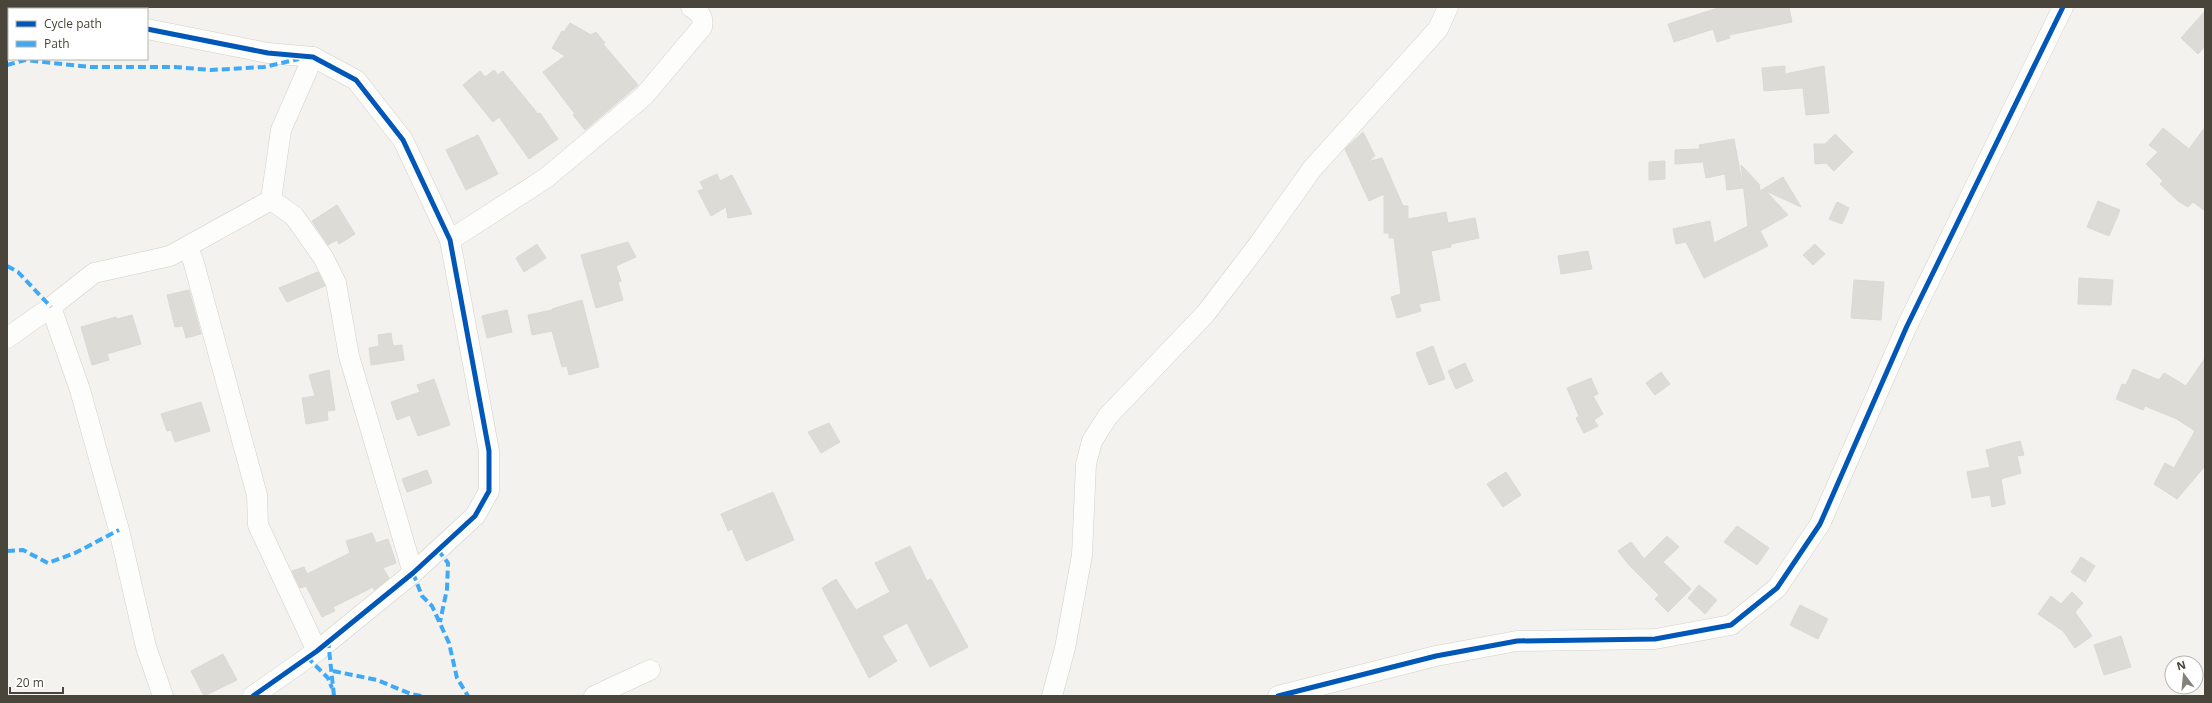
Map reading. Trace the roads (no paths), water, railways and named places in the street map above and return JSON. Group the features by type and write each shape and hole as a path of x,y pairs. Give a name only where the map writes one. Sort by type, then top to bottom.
{"street":[{"path":"450,240 546,178 644,96 702,27 704,21 700,13 691,7"},
{"path":"1052,696 1065,648 1082,555 1086,464 1092,441 1108,416 1206,313 1258,245 1312,169 1438,28 1448,7"},
{"path":"1278,696 1436,656 1518,641 1655,639 1731,625 1777,588 1820,524 1907,326 2064,7"},
{"path":"148,29 268,54 313,57 356,80 403,140 450,240 489,451 489,491 475,516 413,574 317,651 253,696"},
{"path":"271,200 281,130 313,57"},
{"path":"271,200 294,216 323,257 336,283 349,356 413,574"},
{"path":"7,338 51,307 94,273 170,256 271,200"},
{"path":"187,247 193,260 257,495 258,525 317,651"},
{"path":"51,307 80,390 119,530 146,646 163,696"},
{"path":"594,696 650,670"}]}
